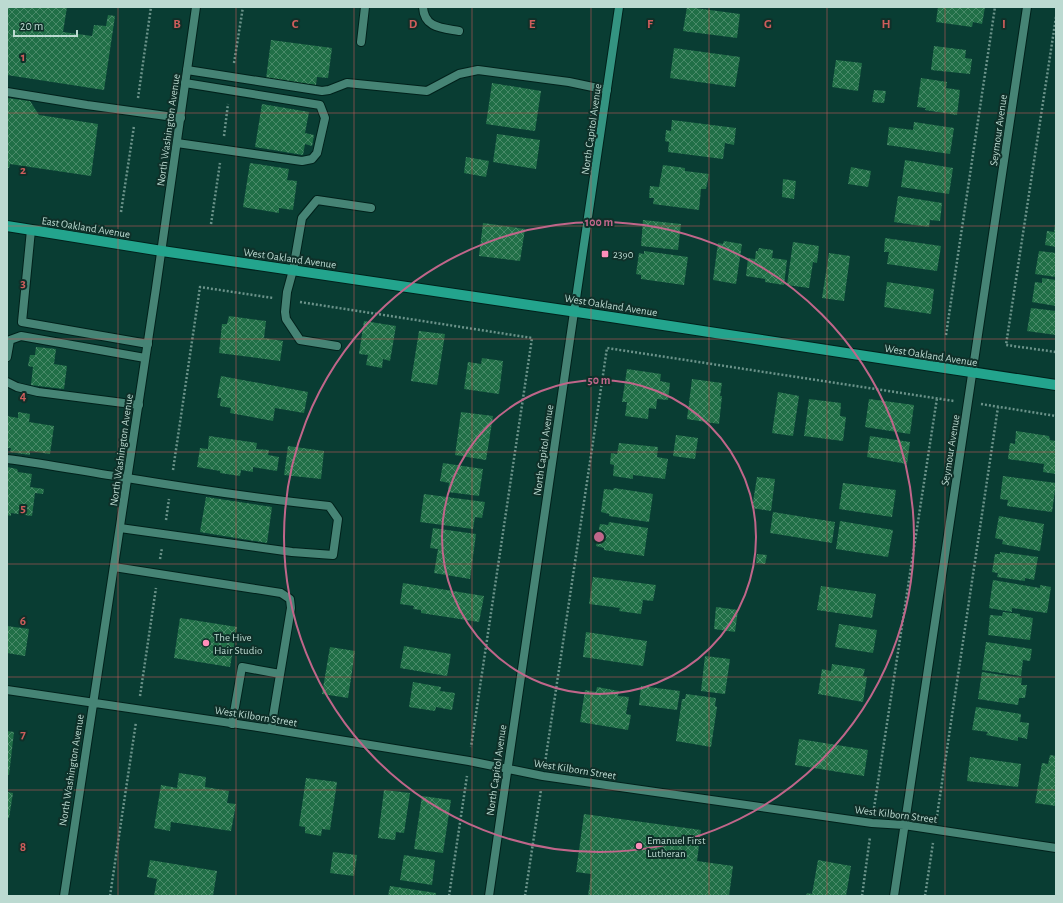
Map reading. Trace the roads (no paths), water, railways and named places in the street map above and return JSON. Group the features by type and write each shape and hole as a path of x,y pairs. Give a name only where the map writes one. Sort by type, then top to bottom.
{"main road":[{"name":"East Oakland Avenue","path":"7,226 162,251"},
{"name":"West Oakland Avenue","path":"162,251 574,312 973,374 1056,385"}],"street":[{"name":"North Washington Avenue","path":"64,896 92,703 162,251 196,7"},
{"path":"361,42 365,7"},
{"path":"423,7 425,18 432,24 442,28 459,31"},
{"name":"North Capitol Avenue","path":"489,896 619,7"},
{"name":"Seymour Avenue","path":"894,896 969,403 1027,7"},
{"path":"187,70 322,91 347,84 427,91 459,74 478,70 568,82 608,90"},
{"path":"178,143 302,161 312,159 317,153 325,118 320,106 185,83"},
{"path":"7,92 181,118"},
{"path":"337,346 300,340 286,319 285,312 287,292 293,270 302,218 316,200 371,208"},
{"path":"30,230 22,322 148,344"},
{"path":"7,357 10,340 21,336 146,358"},
{"path":"7,382 16,387 38,392 139,405"},
{"path":"7,459 287,502 329,506 338,519 333,555 292,552 120,528"},
{"path":"114,567 281,593 290,599 291,608 271,730"},
{"path":"232,724 242,667 280,674"},
{"name":"West Kilborn Street","path":"7,690 469,761 543,776 872,823 904,825 1056,848"}],"place":[{"name":"2390","path":"605,254"},
{"name":"The Hive Hair Studio","path":"206,643"},
{"name":"Emanuel First Lutheran","path":"639,846"}]}
